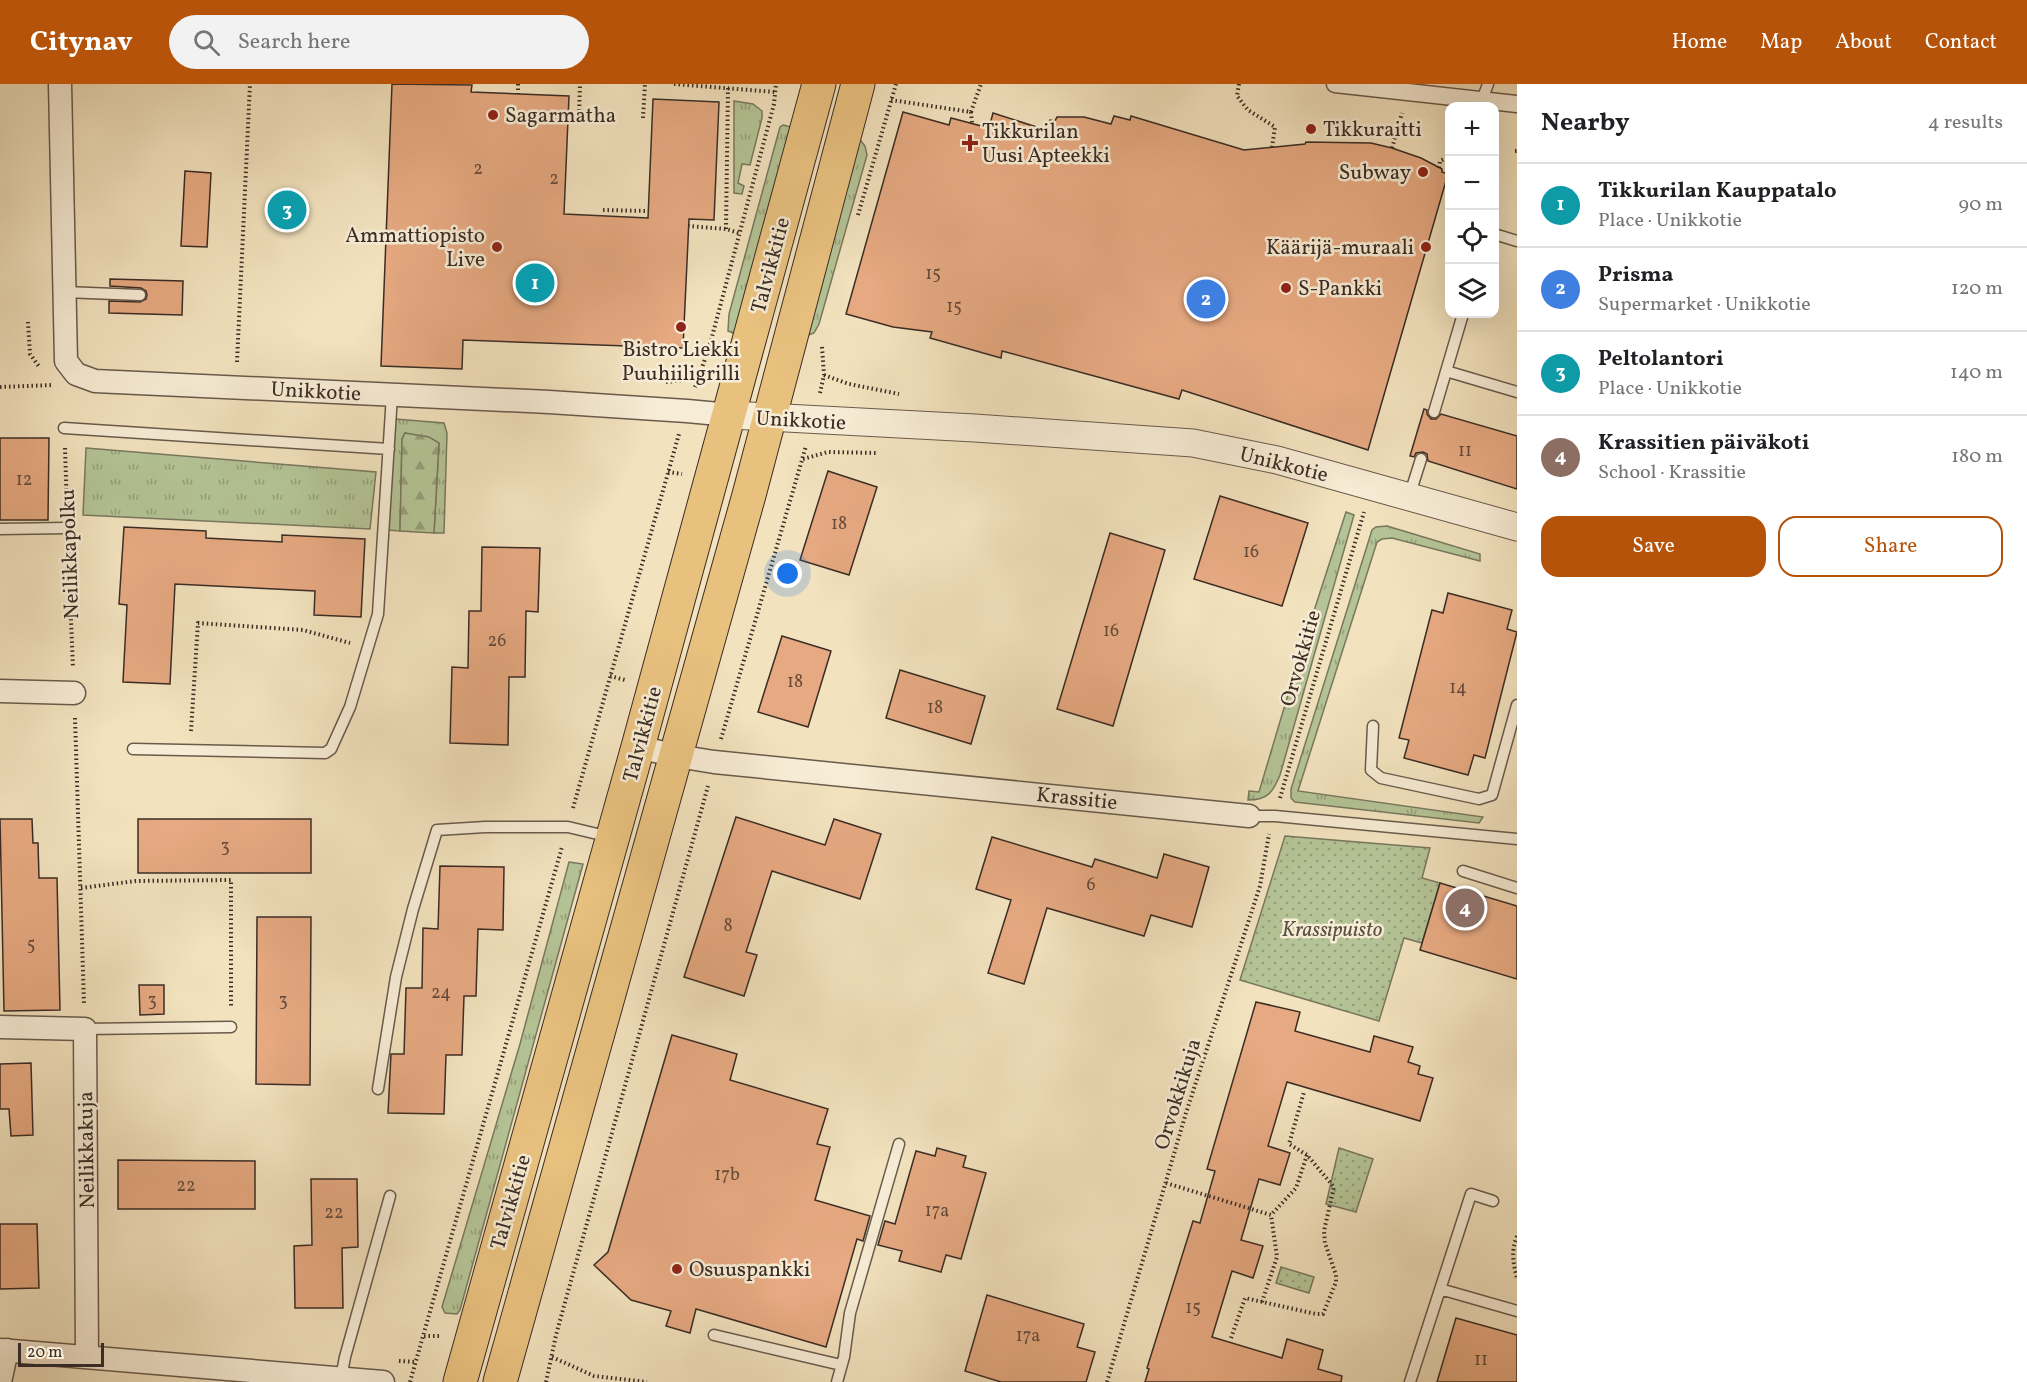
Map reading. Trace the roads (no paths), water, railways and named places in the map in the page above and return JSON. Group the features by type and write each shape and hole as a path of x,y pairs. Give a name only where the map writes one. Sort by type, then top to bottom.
{"main road":[{"name":"Talvikkitie","path":"460,1382 613,838 711,477 730,416 819,84"},
{"name":"Talvikkitie","path":"500,1382 770,419 858,84"}],"street":[{"path":"60,84 64,292"},
{"path":"1335,84 1408,92 1468,102"},
{"path":"1499,104 1517,104"},
{"name":"Unikkotie","path":"64,292 66,361 76,374 96,381 687,411 770,419 975,428 1193,443 1277,459 1517,527"},
{"path":"0,691 74,693"},
{"name":"Krassitie","path":"638,747 714,762 1249,816"},
{"path":"0,1027 85,1029"},
{"name":"Neilikkakuja","path":"85,1029 87,1356"},
{"path":"0,1382 3,1350 383,1382"}],"lane":[{"path":"1481,102 1488,84"},
{"path":"1499,236 1517,241"},
{"path":"64,292 140,295"},
{"path":"1434,412 1462,318"},
{"path":"1446,371 1517,392"},
{"path":"133,749 325,753 331,749 350,706 378,614 392,395"},
{"path":"64,428 389,449"},
{"path":"1409,497 1421,459"},
{"path":"0,529 68,528"},
{"path":"1373,726 1371,770 1382,778 1479,799 1492,795 1517,705"},
{"name":"Krassitie","path":"1249,816 1275,816 1517,839"},
{"path":"378,1089 396,977 413,909 437,830 485,827 568,827 613,838"},
{"path":"1462,871 1517,888"},
{"path":"85,1029 231,1027"},
{"path":"837,1382 850,1313 899,1144"},
{"path":"1410,1382 1471,1194 1493,1200"},
{"path":"341,1378 390,1196"},
{"path":"1440,1289 1517,1311"},
{"path":"714,1335 841,1365"}],"place":[{"name":"Sagarmatha","path":"493,115"},
{"name":"Tikkuraitti","path":"1311,129"},
{"name":"Tikkurilan Uusi Apteekki","path":"970,143"},
{"name":"Subway","path":"1423,172"},
{"name":"Peltolantori","path":"287,210"},
{"name":"Ammattiopisto Live","path":"497,247"},
{"name":"Käärijä-muraali","path":"1426,247"},
{"name":"Tikkurilan Kauppatalo","path":"535,283"},
{"name":"S-Pankki","path":"1286,288"},
{"name":"Prisma","path":"1206,299"},
{"name":"Bistro Liekki Puuhiiligrilli","path":"681,327"},
{"name":"Krassitien päiväkoti","path":"1465,908"},
{"name":"Osuuspankki","path":"677,1269"}],"park label":[{"name":"Krassipuisto","path":"1332,929"}]}
